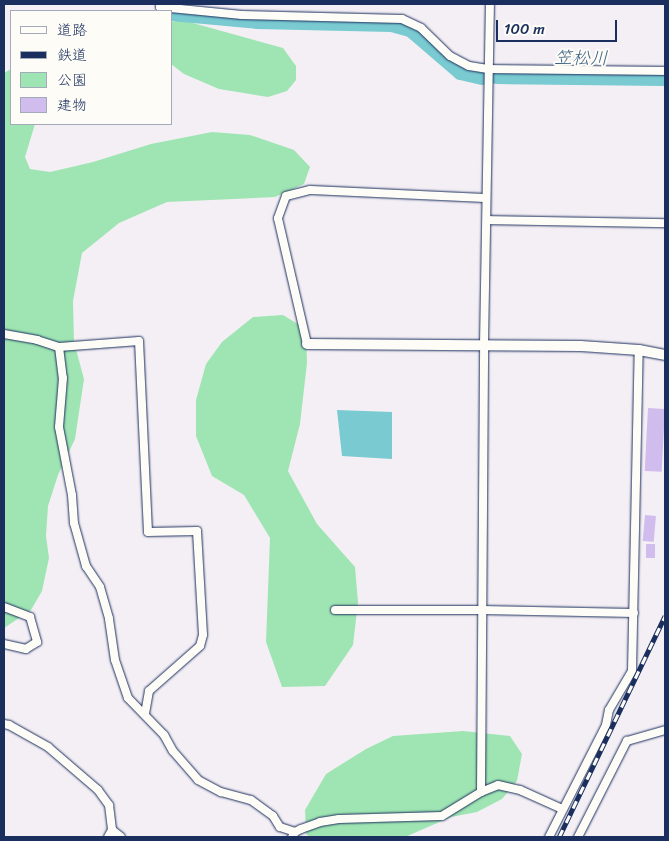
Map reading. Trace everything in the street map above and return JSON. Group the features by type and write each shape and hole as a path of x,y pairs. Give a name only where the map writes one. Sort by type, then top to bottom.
{"street":[{"path":"161,4 160,7 242,15 402,18 420,28 450,56 469,66 488,69 665,71"},
{"path":"481,792 484,344 490,4"},
{"path":"486,198 310,190 286,196 278,218 307,344 581,346 639,350 665,355"},
{"path":"486,220 665,223"},
{"path":"4,334 37,340 59,347 139,341 148,532 197,531 203,635 200,646 149,691 145,714"},
{"path":"59,347 63,378 59,427 70,486 74,523 86,566 100,587 109,619 115,660 128,698 164,735 173,751 198,780 221,792 251,800 273,816 280,827 293,835 320,822 339,819 442,816 481,792 498,785 520,790 562,809"},
{"path":"549,837 606,725 609,710 632,671 639,350"},
{"path":"4,607 30,617 37,642 26,649 4,644"},
{"path":"335,610 634,613"},
{"path":"4,724 48,747 98,790 109,805 110,834 121,837"},
{"path":"578,837 627,740 665,730"}],"green space":[{"path":"182,20 283,48 296,66 296,80 287,91 268,97 219,89 184,74 172,65 172,22"},
{"path":"10,70 10,125 35,125 25,157 30,169 50,172 93,162 151,144 212,132 250,135 294,150 310,167 304,184 275,197 167,202 119,223 82,253 73,301 74,342 84,379 75,439 58,475 48,506 46,536 49,558 42,591 31,610 4,628 4,73"},
{"path":"283,315 306,329 307,363 300,424 288,471 317,524 355,567 358,602 353,645 325,686 282,687 266,642 270,538 244,495 212,476 196,436 196,400 206,364 222,342 253,317"},
{"path":"463,731 510,736 522,754 517,781 502,799 477,812 451,817 405,837 310,837 306,834 305,810 326,774 366,749 393,736"}],"water":[{"path":"337,410 392,412 392,459 342,456"}],"building":[{"path":"648,408 665,409 662,472 645,471"},
{"path":"645,515 656,516 654,542 643,541"},
{"path":"646,544 655,544 655,558 646,558"}],"waterway":[{"name":"笠松川","path":"172,13 257,21 391,24 410,29 460,72 481,77"},
{"name":"笠松川","path":"496,76 665,78"}],"railway":[{"path":"559,837 665,616"}]}
